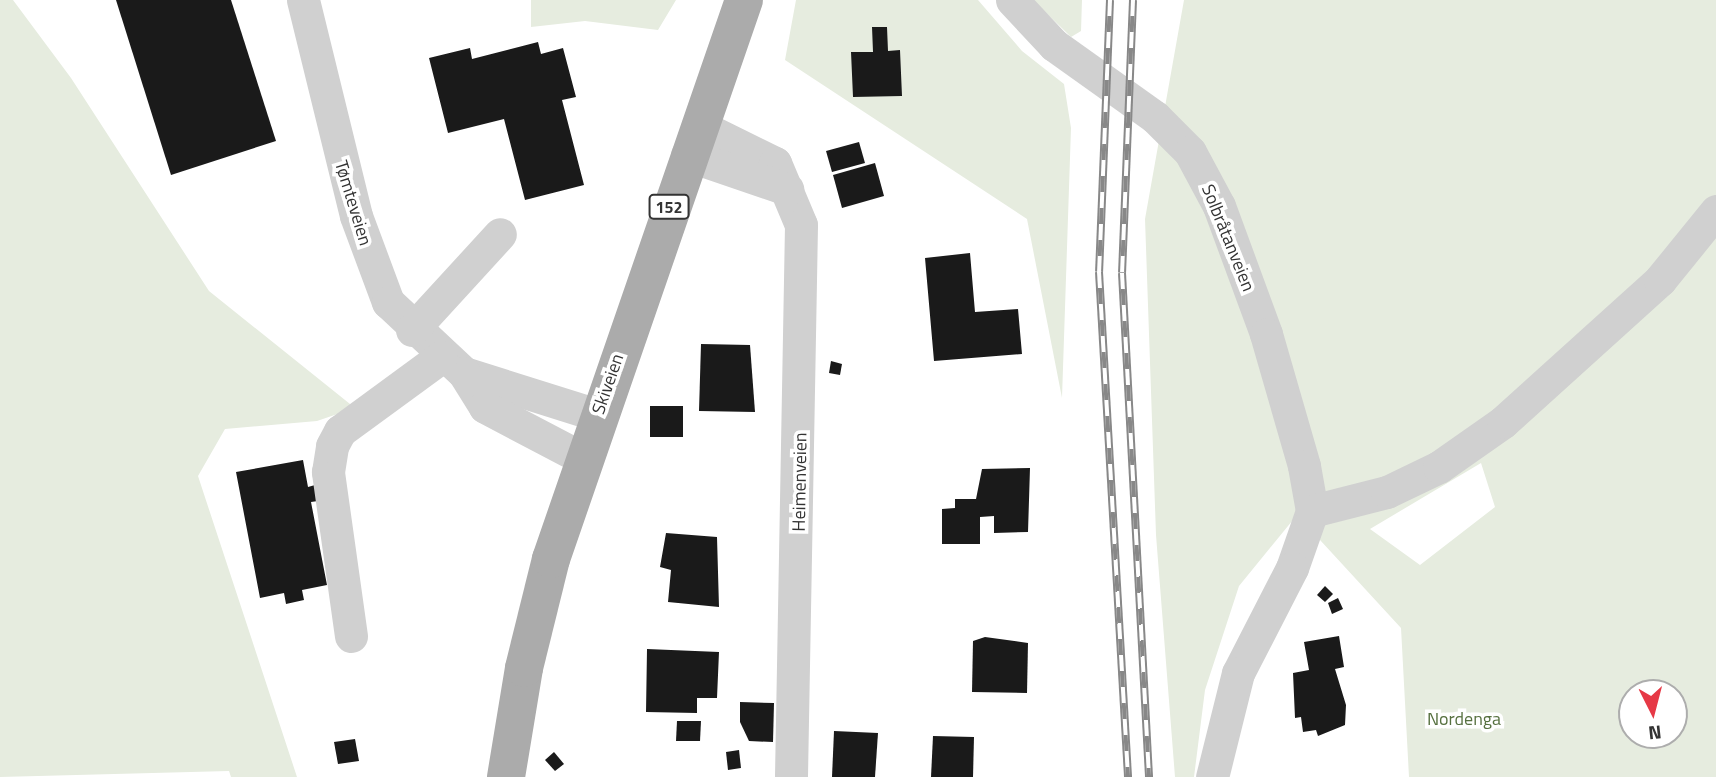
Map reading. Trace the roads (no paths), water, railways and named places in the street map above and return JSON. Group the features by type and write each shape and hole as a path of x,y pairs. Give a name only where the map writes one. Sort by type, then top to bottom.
{"main road":[{"name":"Skiveien","path":"506,777 534,620 582,458 744,0"}],"street":[{"name":"Tømteveien","path":"303,0 372,263 388,302 412,330 453,365 485,407 582,458"},
{"name":"Solbråtanveien","path":"1013,0 1054,45 1155,117 1190,152 1219,206 1266,334 1311,511"},
{"name":"Heimenveien","path":"693,140 787,189 801,225 803,264 791,777"},
{"path":"1212,777 1238,673 1292,568 1311,511 1387,492 1439,467 1503,422 1660,280 1716,211"},
{"path":"412,330 500,234"},
{"name":"Tømteveien","path":"453,365 597,415"},
{"path":"351,636 328,472 332,446 340,431 453,365"}],"railway":[{"path":"1110,0 1099,272 1128,777"},
{"path":"1133,0 1122,273 1149,777"}],"park label":[{"name":"Nordenga","path":"1464,719"}]}
